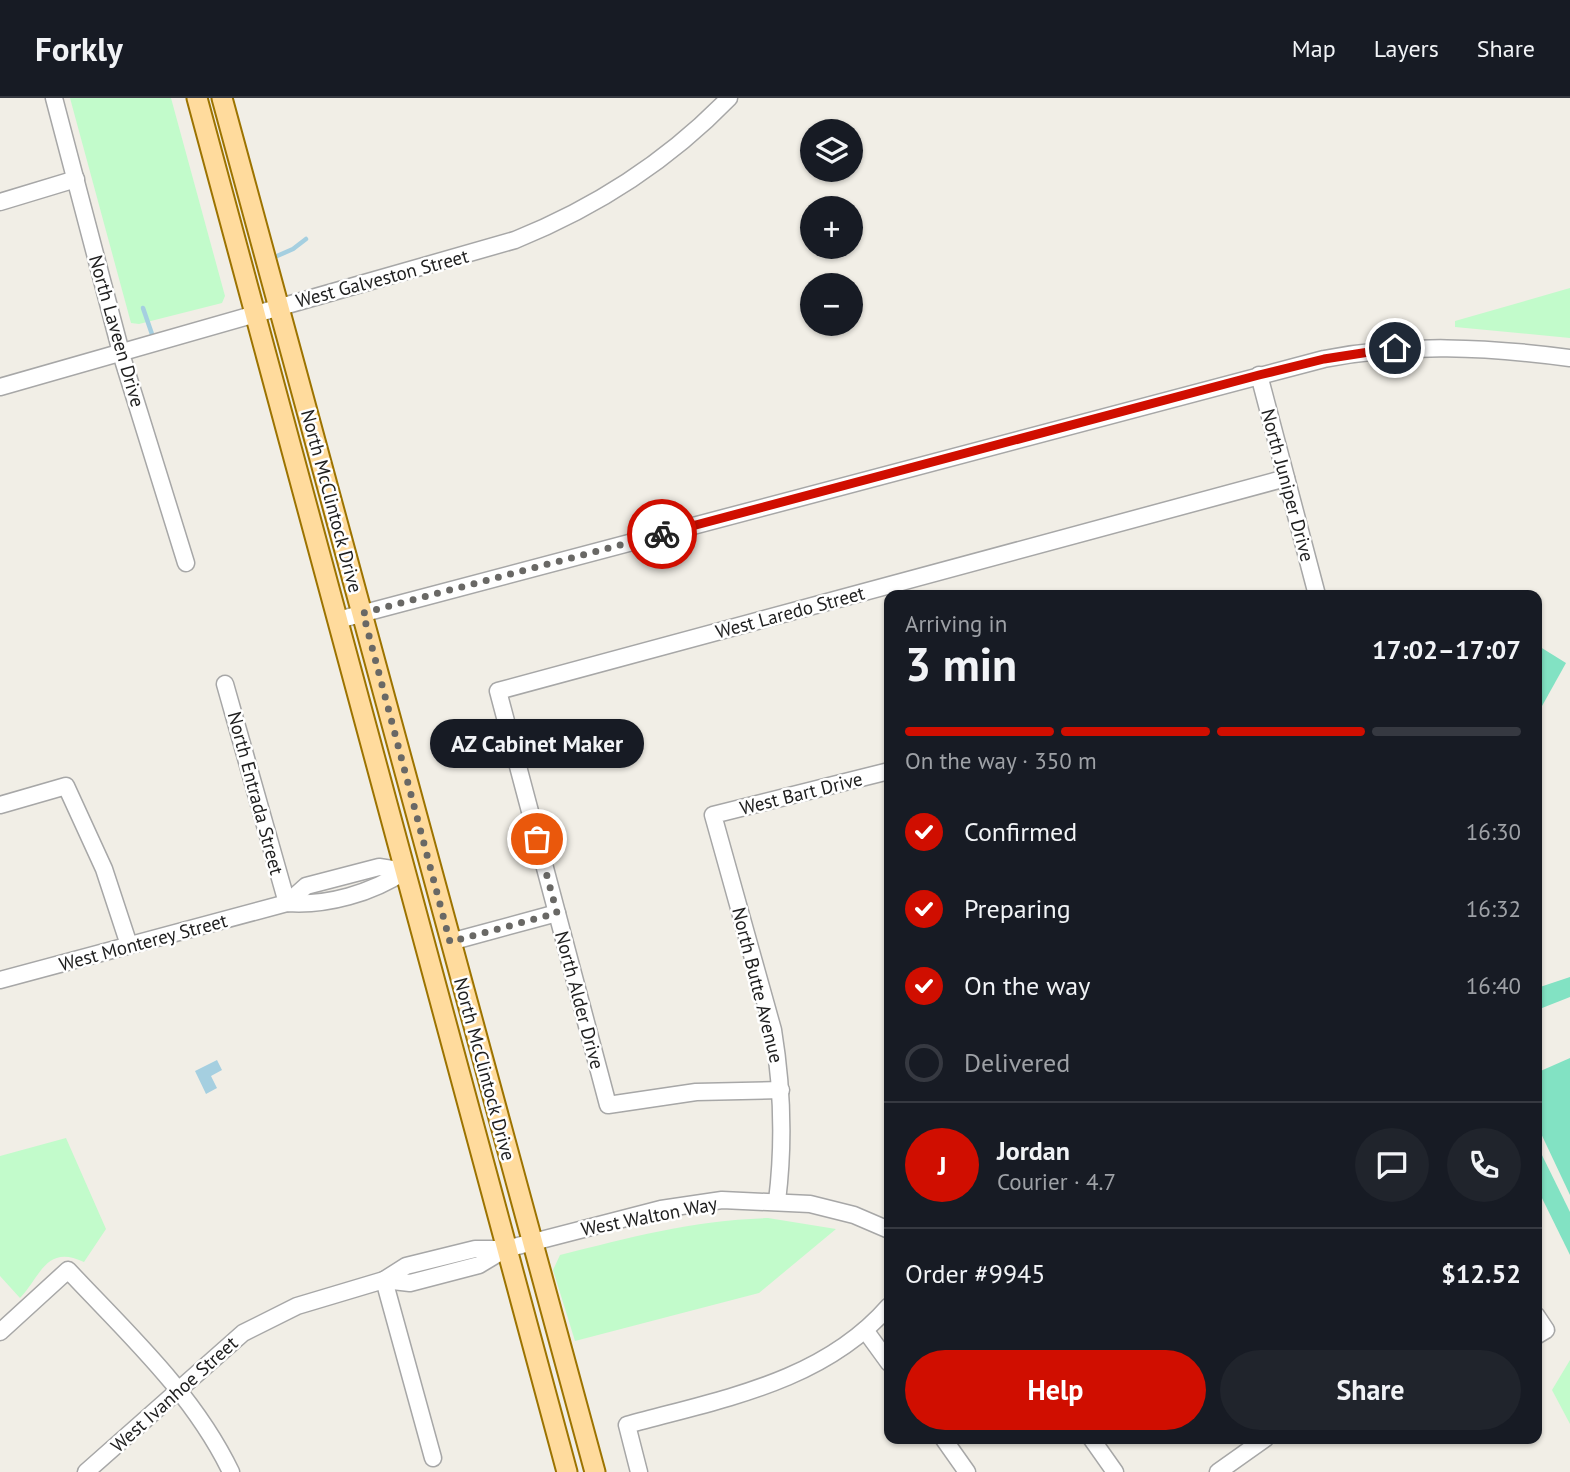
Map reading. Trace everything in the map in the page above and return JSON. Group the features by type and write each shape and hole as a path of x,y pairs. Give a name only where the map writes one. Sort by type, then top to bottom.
{"main road":[{"name":"North McClintock Drive","path":"197,98 567,1472"},
{"name":"North McClintock Drive","path":"222,98 595,1472"}],"street":[{"name":"North Laveen Drive","path":"54,98 121,351 186,563"},
{"name":"West Galveston Street","path":"0,387 254,312 471,254 578,212 621,187 671,152 729,98"},
{"path":"0,202 76,179"},
{"path":"338,620 1324,359 1395,348 1445,347 1570,358"},
{"name":"North Juniper Drive","path":"1259,375 1316,590"},
{"name":"West Laredo Street","path":"498,691 1286,478"},
{"name":"North Entrada Street","path":"225,684 286,903"},
{"name":"North Alder Drive","path":"498,691 608,1105 696,1092 781,1090"},
{"name":"West Bart Drive","path":"713,815 884,778"},
{"path":"0,805 66,786 104,869 129,945"},
{"name":"North Butte Avenue","path":"713,815 773,1030 781,1090 777,1201"},
{"name":"West Monterey Street","path":"0,980 286,903 311,905 383,886 405,871"},
{"path":"450,942 557,913"},
{"name":"West Walton Way","path":"533,1242 618,1219 722,1200 777,1201 854,1215 884,1228"},
{"name":"West Ivanhoe Street","path":"86,1472 227,1345 260,1323 297,1306 384,1280 410,1283 479,1265 506,1249 533,1242"},
{"path":"0,1332 68,1270 179,1388 218,1445 231,1472"},
{"path":"384,1280 433,1458"},
{"path":"639,1472 627,1425 787,1378 815,1366 865,1330 884,1311"},
{"path":"865,1330 884,1356"},
{"path":"947,1444 967,1472"},
{"path":"1095,1444 1115,1472"},
{"path":"1218,1472 1258,1444"}],"green space":[{"path":"70,98 171,98 225,296 222,303 139,324 131,323"},
{"path":"1570,288 1570,338 1455,327 1455,321"},
{"path":"1542,648 1566,663 1542,706"},
{"path":"1570,977 1570,997 1542,1008 1542,986"},
{"path":"1570,1058 1570,1195 1542,1136 1542,1070"},
{"path":"66,1138 106,1229 84,1262 71,1257 53,1260 39,1272 20,1298 0,1276 0,1156"},
{"path":"1542,1155 1570,1212 1570,1255 1542,1198"},
{"path":"768,1218 836,1229 759,1293 575,1341 553,1270 560,1255 689,1226"},
{"path":"1570,1360 1570,1424 1552,1390"}],"water":[{"path":"217,1060 222,1070 211,1076 217,1088 206,1094 195,1071"}],"waterway":[{"path":"277,256 306,239"},
{"path":"143,308 154,340"}],"way so far":[{"path":"537,839 557,913 450,942 363,613 662,534"}],"place":[{"name":"AZ Cabinet Maker","path":"537,839"}],"route":[{"path":"662,534 1259,375 1324,359 1395,348"}]}
